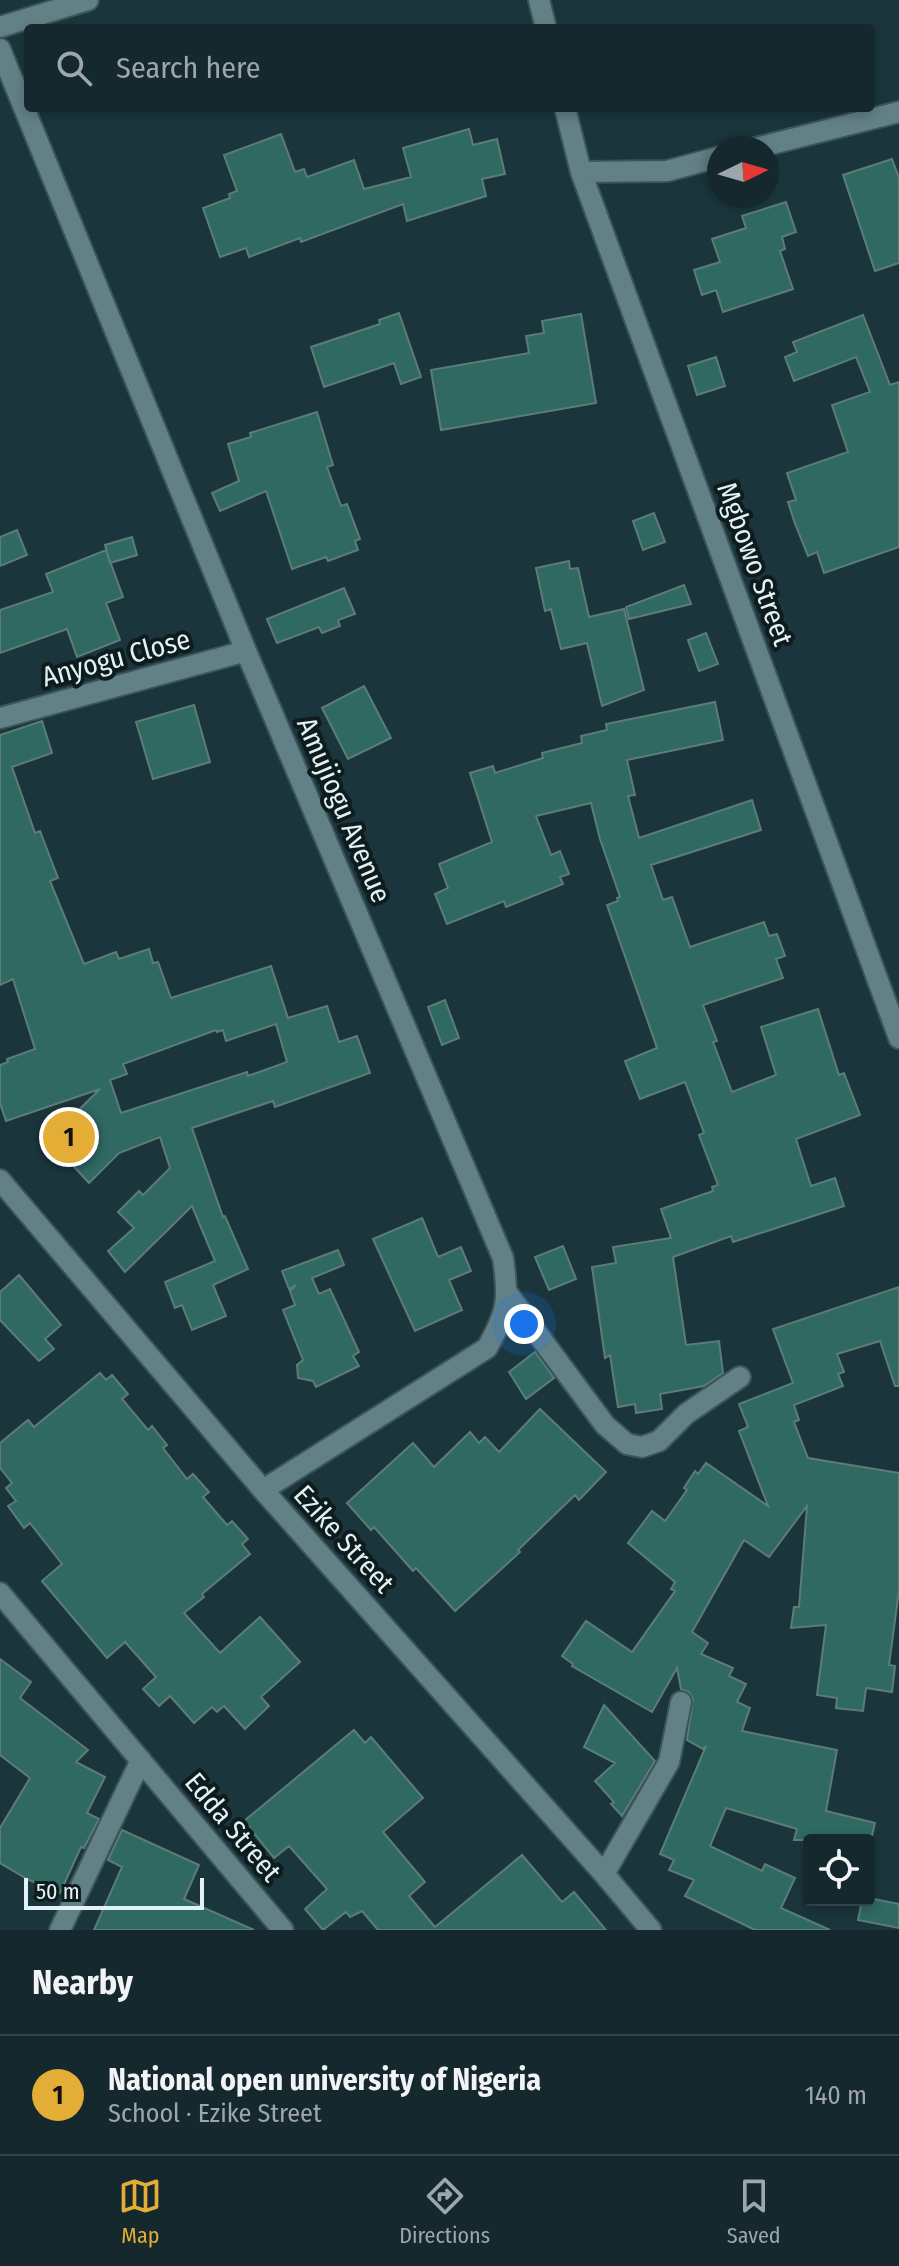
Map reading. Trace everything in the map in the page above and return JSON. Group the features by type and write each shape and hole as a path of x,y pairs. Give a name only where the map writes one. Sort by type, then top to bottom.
{"street":[{"path":"0,27 88,0"},
{"path":"539,0 545,24"},
{"name":"Amujiogu Avenue","path":"0,49 24,108"},
{"name":"Amujiogu Avenue","path":"26,112 246,651 503,1258 508,1294 501,1323 487,1348 263,1490"},
{"name":"Mgbowo Street","path":"566,112 581,172 899,1038"},
{"path":"779,142 899,112"},
{"path":"581,172 667,171 707,160"},
{"name":"Anyogu Close","path":"0,718 246,651"},
{"name":"Ezike Street","path":"0,1180 263,1490 651,1930"},
{"path":"508,1294 605,1425 627,1444 642,1447 659,1441 686,1414 740,1377"},
{"name":"Edda Street","path":"0,1593 283,1930"},
{"path":"604,1874 669,1762 681,1702"},
{"path":"60,1930 141,1760"}],"building":[{"path":"469,129 473,145 497,139 505,174 482,179 486,196 407,221 403,204 301,242 300,238 249,257 246,248 220,257 203,208 230,198 229,194 237,191 224,155 281,134 295,172 304,169 307,177 354,160 364,189 411,177 403,148"},
{"path":"892,159 899,178 899,263 875,271 843,175"},
{"path":"786,202 796,232 782,237 785,249 780,251 793,289 723,312 716,290 702,295 694,270 720,262 712,239 746,228 742,216 767,208 779,208 779,204"},
{"path":"399,313 421,377 401,384 394,363 324,387 311,347 380,324 379,320"},
{"path":"581,314 596,403 441,430 431,370 529,353 526,336 544,333 542,321"},
{"path":"863,315 890,385 899,382 899,547 824,573 817,552 808,556 794,521 788,502 796,500 787,473 848,452 832,405 870,392 856,357 794,381 785,357 797,352 793,342"},
{"path":"716,357 725,386 697,395 688,366"},
{"path":"317,412 333,465 327,467 341,506 347,504 360,539 355,541 358,550 292,569 266,491 220,511 212,493 239,481 228,444 251,437 250,433"},
{"path":"654,513 665,542 643,550 633,521"},
{"path":"17,530 27,555 0,566 0,537"},
{"path":"132,537 137,555 110,563 105,545"},
{"path":"106,550 123,597 106,603 120,640 77,657 67,629 0,653 0,610 53,592 46,574"},
{"path":"569,561 570,569 578,568 589,617 624,609 644,690 602,706 587,643 561,649 551,609 545,611 536,568"},
{"path":"684,585 691,604 629,619 626,607"},
{"path":"344,588 355,614 338,620 340,626 322,633 319,627 277,643 267,619"},
{"path":"706,633 718,664 699,671 688,640"},
{"path":"364,686 391,738 348,759 322,708"},
{"path":"715,702 723,740 627,760 635,795 628,796 639,838 752,800 761,830 651,865 663,900 672,897 690,947 764,922 769,936 777,934 785,956 776,959 783,978 703,1005 732,1092 776,1075 761,1027 818,1009 839,1075 844,1073 860,1115 796,1139 811,1186 835,1178 844,1206 733,1242 731,1236 673,1257 686,1345 719,1341 723,1373 704,1386 660,1394 662,1409 636,1413 635,1404 618,1407 610,1355 605,1358 592,1267 616,1263 613,1247 671,1238 661,1209 713,1191 712,1187 718,1185 699,1135 704,1133 685,1082 640,1099 625,1061 657,1048 607,905 620,897 591,803 536,816 551,855 560,851 569,874 560,877 563,884 506,907 504,901 447,924 435,894 448,888 439,864 492,842 470,773 493,766 495,773 543,758 542,753 582,743 581,736 607,730 606,724"},
{"path":"194,705 210,762 153,779 136,722"},
{"path":"42,721 52,753 12,767 35,833 40,831 58,878 50,881 84,964 116,952 119,959 149,949 153,963 158,962 171,998 271,966 288,1018 327,1006 339,1042 357,1036 370,1073 275,1107 273,1101 192,1128 223,1217 248,1269 213,1285 226,1316 192,1330 182,1305 175,1308 165,1282 215,1261 192,1206 125,1272 108,1251 134,1228 118,1212 139,1191 143,1195 170,1168 160,1137 119,1153 89,1183 65,1157 71,1151 54,1134 100,1089 6,1121 0,1103 0,1065 8,1062 7,1059 35,1049 13,979 0,985 0,735","holes":["276,1024 287,1062 121,1113 110,1080 127,1074 123,1064 216,1030 223,1030 226,1041"]},
{"path":"445,1000 459,1038 442,1045 428,1007"},
{"path":"422,1218 438,1257 461,1247 471,1271 449,1280 462,1310 415,1331 373,1239"},
{"path":"563,1246 576,1279 549,1290 535,1257"},
{"path":"338,1250 344,1265 312,1278 319,1294 330,1289 359,1352 353,1356 359,1366 316,1387 313,1381 298,1378 297,1365 303,1360 283,1310 295,1305 290,1291 296,1285 289,1289 282,1271"},
{"path":"19,1275 61,1325 45,1339 54,1349 39,1361 0,1320 0,1292"},
{"path":"899,1287 899,1386 895,1386 880,1341 837,1354 844,1372 838,1374 843,1386 794,1405 799,1420 794,1422 808,1458 899,1473 899,1590 889,1665 895,1666 892,1692 866,1688 863,1711 836,1708 837,1698 817,1695 826,1625 791,1628 794,1607 799,1607 807,1506 769,1557 744,1540 692,1632 708,1643 701,1654 733,1668 729,1676 746,1684 737,1702 750,1708 742,1731 837,1750 826,1811 875,1823 872,1834 803,1834 803,1840 794,1840 797,1829 726,1808 710,1846 762,1871 765,1864 795,1878 781,1908 830,1930 755,1930 685,1896 694,1880 669,1870 674,1860 660,1854 706,1746 703,1749 687,1740 693,1699 689,1692 681,1689 677,1668 652,1712 572,1666 562,1656 586,1621 632,1652 675,1591 671,1589 675,1582 628,1543 652,1511 665,1521 687,1490 684,1488 695,1471 698,1474 706,1463 768,1506 739,1431 748,1427 739,1404 793,1383 773,1329"},
{"path":"535,1352 554,1378 526,1399 509,1372"},
{"path":"100,1373 106,1380 112,1375 128,1394 122,1399 148,1430 152,1426 167,1445 163,1448 187,1479 193,1474 209,1492 203,1497 227,1525 232,1521 248,1539 242,1544 250,1554 184,1613 220,1653 260,1617 300,1662 261,1697 269,1706 245,1729 224,1706 217,1712 212,1707 194,1723 170,1696 159,1706 143,1689 156,1677 125,1642 107,1658 42,1581 62,1564 30,1523 24,1528 8,1506 16,1501 6,1488 12,1483 0,1468 0,1443 28,1420 34,1427"},
{"path":"540,1409 606,1472 579,1500 575,1495 518,1550 520,1552 455,1611 416,1568 413,1571 374,1527 371,1530 347,1503 413,1443 434,1467 470,1432 479,1443 485,1437 499,1452"},
{"path":"0,1659 31,1682 20,1698 88,1750 76,1762 105,1777 87,1813 99,1819 84,1848 81,1847 60,1893 0,1863 0,1828 30,1778 0,1755"},
{"path":"604,1705 655,1761 622,1816 595,1781 615,1763 584,1747"},
{"path":"354,1730 365,1743 371,1737 423,1798 383,1832 425,1882 409,1896 435,1927 522,1855 562,1902 574,1892 606,1930 378,1930 362,1911 350,1917 346,1912 323,1930 305,1909 327,1889 289,1846 274,1858 244,1821"},
{"path":"122,1830 199,1865 184,1899 254,1930 94,1930 122,1867 108,1860"},
{"path":"875,1899 899,1904 899,1928 858,1920 861,1906 875,1906"}],"place":[{"name":"National open university of Nigeria","path":"69,1137"}]}
